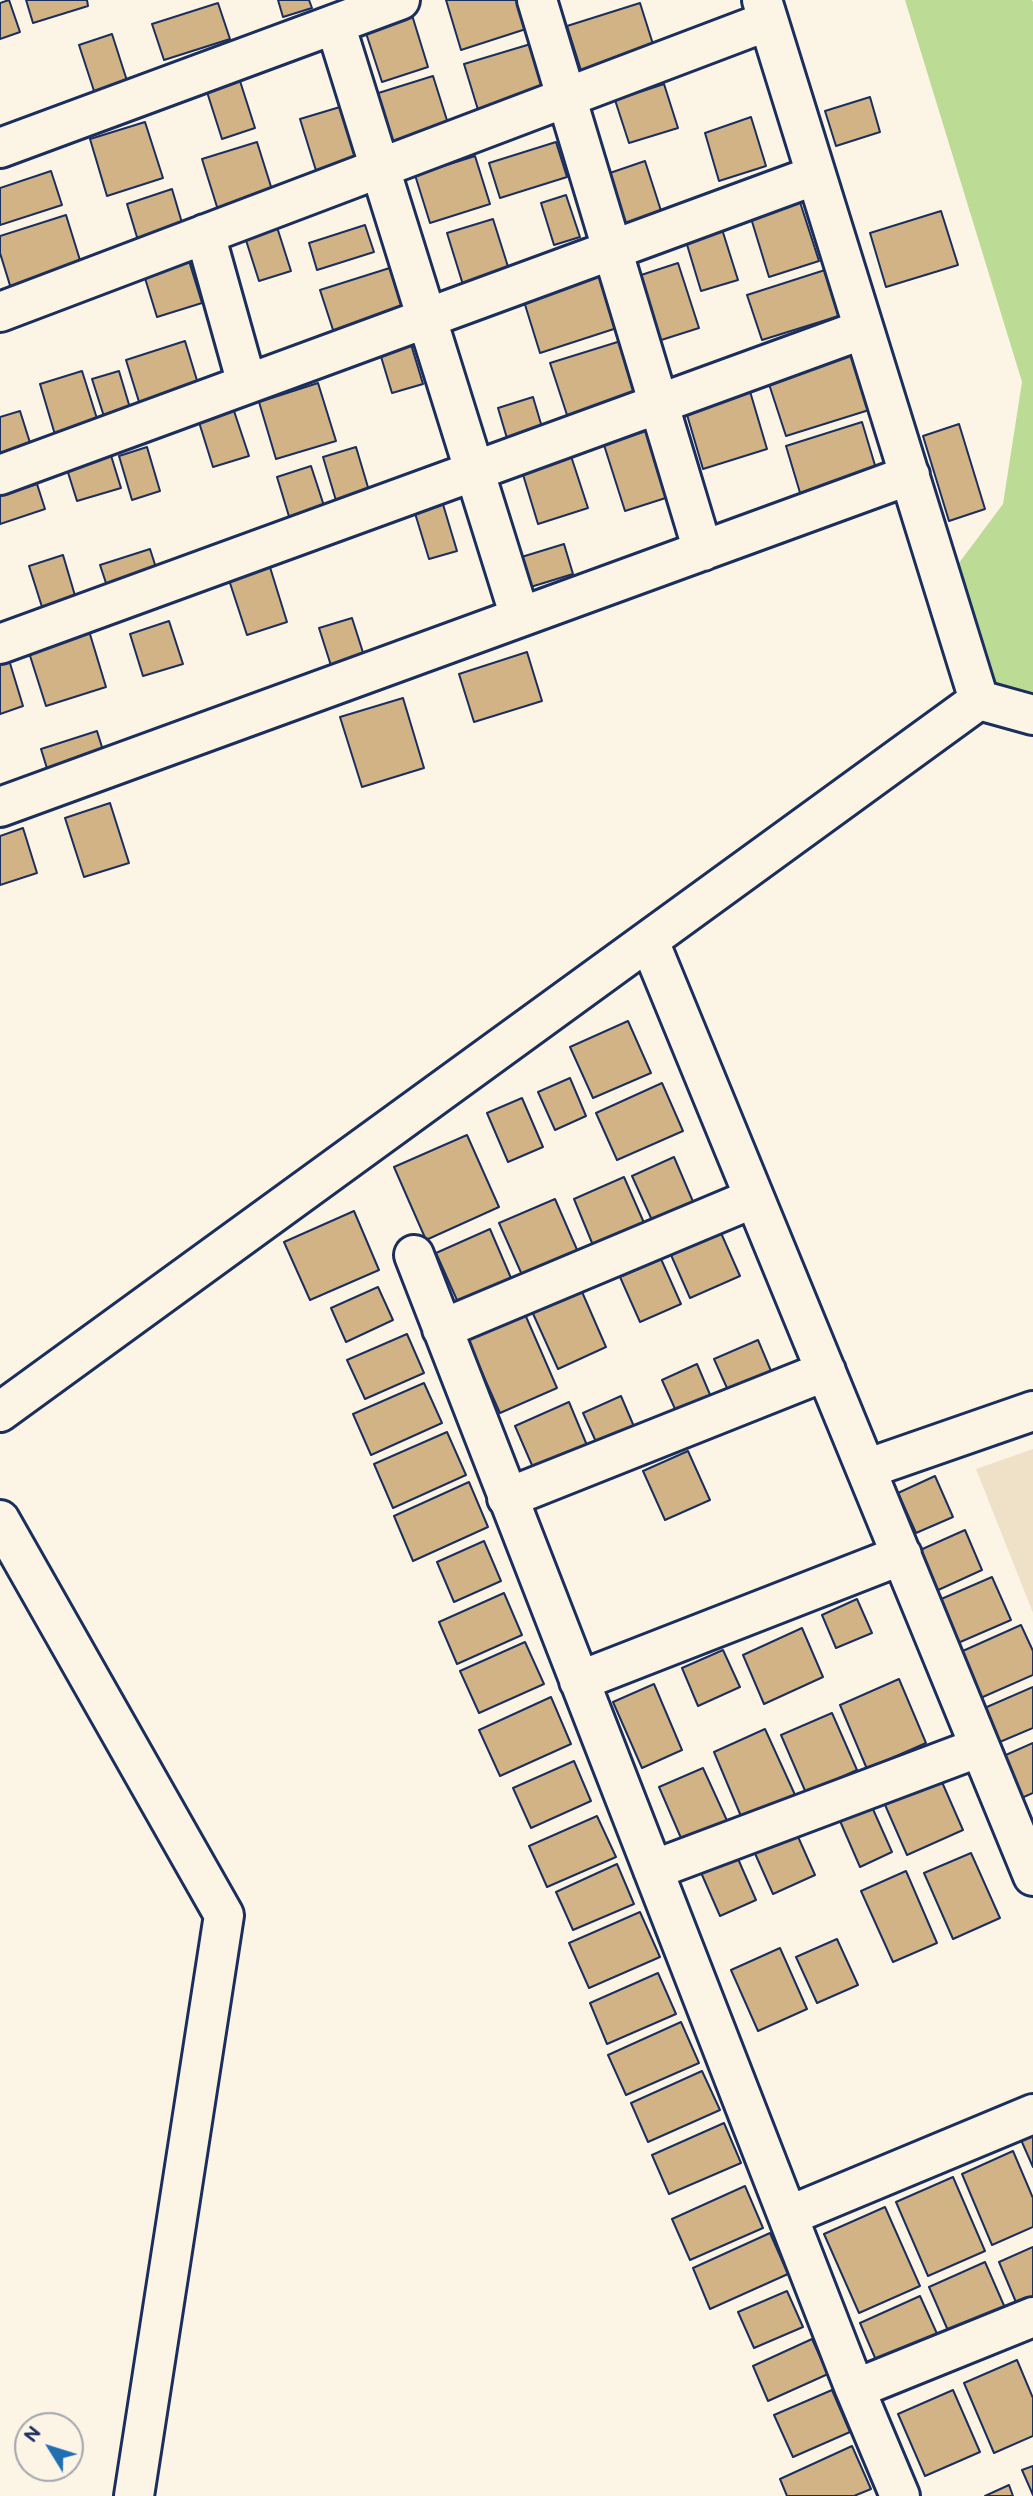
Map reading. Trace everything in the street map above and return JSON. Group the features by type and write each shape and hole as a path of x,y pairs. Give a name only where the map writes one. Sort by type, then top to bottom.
{"street":[{"path":"0,148 400,0"},
{"path":"537,0 703,551"},
{"path":"0,312 566,97 765,10 979,700"},
{"path":"335,24 520,617"},
{"path":"0,475 817,175"},
{"path":"205,234 247,384"},
{"path":"0,644 864,329"},
{"path":"0,807 909,475"},
{"path":"979,700 1033,715"},
{"path":"0,1412 979,700"},
{"path":"649,941 1033,1877"},
{"path":"442,1329 754,1198"},
{"path":"414,1255 855,2389 900,2496"},
{"path":"508,1498 826,1371"},
{"path":"866,1469 1033,1411"},
{"path":"0,1520 224,1915 134,2496"},
{"path":"579,1681 902,1555"},
{"path":"653,1870 980,1747"},
{"path":"788,2216 1033,2114"},
{"path":"855,2389 1033,2317"}],"shaded area":[{"path":"1033,1449 1033,1613 976,1469"}],"green space":[{"path":"905,0 1033,2 1033,704 989,692 953,571 1003,504 1022,382"}],"building":[{"path":"9,0 20,32 0,39 0,3"},
{"path":"26,0 87,0 88,6 33,23"},
{"path":"278,0 309,0 312,8 283,17"},
{"path":"446,0 520,0 529,28 461,50"},
{"path":"218,3 230,39 164,60 152,24"},
{"path":"640,3 658,60 585,83 567,26"},
{"path":"412,15 428,67 382,82 365,30"},
{"path":"112,34 129,87 96,97 79,45"},
{"path":"534,43 549,92 479,113 464,64"},
{"path":"433,76 451,133 390,152 372,95"},
{"path":"240,81 255,128 222,139 207,92"},
{"path":"664,84 678,128 629,143 615,100"},
{"path":"870,97 880,132 836,146 825,111"},
{"path":"340,107 358,165 318,177 300,119"},
{"path":"751,117 766,166 719,181 705,133"},
{"path":"145,122 163,178 107,196 90,139"},
{"path":"257,142 273,193 218,210 202,159"},
{"path":"556,142 567,177 500,198 489,163"},
{"path":"475,156 490,204 430,223 415,175"},
{"path":"645,161 664,220 623,233 604,175"},
{"path":"51,171 62,205 0,225 0,188"},
{"path":"172,189 185,233 140,247 127,204"},
{"path":"566,195 580,237 554,245 541,203"},
{"path":"799,199 819,261 769,277 750,215"},
{"path":"941,211 958,265 886,287 870,233"},
{"path":"66,215 84,273 13,295 0,253 0,236"},
{"path":"493,219 510,273 464,288 447,233"},
{"path":"276,224 291,271 259,281 244,234"},
{"path":"365,225 374,252 317,270 309,243"},
{"path":"721,226 738,280 701,291 685,238"},
{"path":"189,261 202,303 157,317 144,275"},
{"path":"678,263 699,328 655,342 635,277"},
{"path":"396,266 411,315 336,339 320,290"},
{"path":"602,269 620,327 540,353 522,295"},
{"path":"825,270 839,316 762,340 747,295"},
{"path":"624,340 642,398 569,421 550,363"},
{"path":"185,341 199,387 140,405 126,360"},
{"path":"410,341 423,384 392,393 379,350"},
{"path":"851,351 869,410 786,436 767,378"},
{"path":"82,371 99,425 56,438 40,384"},
{"path":"119,371 133,418 107,426 92,379"},
{"path":"318,383 336,441 276,459 259,402"},
{"path":"749,388 767,449 703,469 685,408"},
{"path":"533,397 544,434 509,445 498,408"},
{"path":"233,408 249,456 213,467 198,419"},
{"path":"20,411 32,449 0,459 0,417"},
{"path":"862,422 877,472 801,496 786,446"},
{"path":"959,424 985,509 949,521 923,436"},
{"path":"655,428 675,495 625,511 604,445"},
{"path":"147,447 160,491 132,500 119,456"},
{"path":"356,447 370,494 337,504 323,457"},
{"path":"109,449 121,488 77,501 65,463"},
{"path":"570,453 588,508 538,524 521,468"},
{"path":"311,466 326,512 291,523 277,477"},
{"path":"37,484 45,509 0,524 0,496"},
{"path":"442,501 457,551 429,559 414,510"},
{"path":"564,544 573,574 524,589 515,559"},
{"path":"150,549 159,577 109,592 100,565"},
{"path":"63,555 76,599 43,610 29,566"},
{"path":"269,564 287,622 247,635 228,577"},
{"path":"352,618 367,665 334,675 319,628"},
{"path":"86,621 106,687 46,706 25,640"},
{"path":"169,621 183,664 143,676 130,634"},
{"path":"527,652 542,701 474,722 459,674"},
{"path":"9,660 23,706 0,714 0,663"},
{"path":"403,698 424,768 362,787 340,717"},
{"path":"97,731 106,760 50,778 41,749"},
{"path":"110,803 129,863 84,877 65,818"},
{"path":"23,828 37,873 0,885 0,836"},
{"path":"628,1021 651,1073 593,1098 570,1047"},
{"path":"570,1078 586,1116 555,1130 538,1092"},
{"path":"662,1083 683,1131 617,1160 596,1113"},
{"path":"522,1098 543,1147 508,1162 487,1113"},
{"path":"467,1135 499,1207 426,1240 394,1167"},
{"path":"674,1157 697,1211 656,1229 632,1176"},
{"path":"624,1177 648,1232 597,1255 574,1199"},
{"path":"555,1199 578,1252 523,1277 499,1223"},
{"path":"354,1211 379,1270 310,1300 284,1242"},
{"path":"490,1229 514,1285 461,1309 436,1253"},
{"path":"721,1233 740,1276 690,1298 671,1255"},
{"path":"661,1259 681,1304 640,1322 620,1277"},
{"path":"579,1285 606,1347 558,1369 530,1307"},
{"path":"378,1287 393,1320 346,1342 331,1308"},
{"path":"524,1312 557,1388 500,1413 466,1337"},
{"path":"407,1334 424,1373 365,1399 347,1360"},
{"path":"758,1340 774,1378 731,1397 714,1359"},
{"path":"697,1364 714,1404 680,1420 662,1380"},
{"path":"424,1383 442,1423 371,1455 353,1414"},
{"path":"621,1396 638,1436 601,1453 583,1413"},
{"path":"569,1402 591,1455 538,1479 515,1426"},
{"path":"447,1432 466,1475 393,1508 374,1464"},
{"path":"688,1451 710,1500 665,1520 643,1471"},
{"path":"935,1476 953,1517 916,1533 898,1493"},
{"path":"469,1482 488,1527 413,1561 394,1516"},
{"path":"965,1530 982,1570 936,1591 918,1551"},
{"path":"484,1541 501,1581 454,1602 437,1562"},
{"path":"992,1577 1011,1620 951,1646 932,1603"},
{"path":"504,1593 522,1635 457,1664 439,1622"},
{"path":"857,1599 872,1633 836,1648 822,1615"},
{"path":"1021,1625 1033,1651 1033,1675 976,1700 956,1654"},
{"path":"802,1628 823,1677 764,1704 743,1655"},
{"path":"525,1642 544,1684 479,1713 460,1671"},
{"path":"723,1650 740,1687 698,1706 682,1668"},
{"path":"899,1679 926,1743 867,1769 840,1705"},
{"path":"654,1684 682,1750 642,1768 613,1702"},
{"path":"1033,1687 1033,1728 995,1744 980,1710"},
{"path":"551,1697 571,1744 500,1776 479,1730"},
{"path":"832,1713 857,1770 806,1793 781,1735"},
{"path":"765,1729 796,1797 743,1821 714,1752"},
{"path":"1033,1743 1033,1793 1017,1800 999,1758"},
{"path":"574,1761 591,1801 531,1828 513,1788"},
{"path":"703,1768 729,1825 684,1845 659,1787"},
{"path":"938,1773 963,1830 907,1855 882,1798"},
{"path":"872,1807 892,1852 860,1867 840,1821"},
{"path":"597,1816 616,1857 547,1887 529,1846"},
{"path":"795,1830 815,1875 773,1894 753,1849"},
{"path":"735,1852 756,1900 720,1916 699,1868"},
{"path":"971,1853 1000,1918 953,1939 924,1873"},
{"path":"617,1864 634,1904 573,1930 556,1892"},
{"path":"906,1871 937,1943 893,1962 861,1891"},
{"path":"640,1912 660,1957 589,1988 569,1943"},
{"path":"837,1939 858,1985 817,2003 796,1957"},
{"path":"780,1948 807,2009 758,2031 731,1970"},
{"path":"658,1973 676,2014 607,2044 590,2003"},
{"path":"681,2022 699,2063 626,2095 608,2055"},
{"path":"702,2071 720,2110 648,2142 631,2103"},
{"path":"724,2123 741,2163 669,2194 652,2155"},
{"path":"1033,2135 1033,2167 1021,2140"},
{"path":"1013,2151 1033,2198 1033,2227 992,2245 962,2174"},
{"path":"953,2177 985,2251 928,2276 896,2202"},
{"path":"745,2186 763,2228 690,2260 672,2219"},
{"path":"885,2207 920,2286 859,2313 824,2234"},
{"path":"770,2233 788,2274 710,2309 693,2268"},
{"path":"1033,2247 1033,2309 1021,2314 999,2262"},
{"path":"985,2262 1009,2317 953,2342 929,2287"},
{"path":"787,2291 803,2327 754,2348 738,2312"},
{"path":"920,2296 943,2347 882,2374 860,2323"},
{"path":"812,2339 828,2374 768,2401 753,2366"},
{"path":"1017,2360 1033,2398 1033,2436 994,2453 964,2383"},
{"path":"832,2390 850,2432 793,2457 774,2415"},
{"path":"953,2390 980,2452 925,2476 898,2414"},
{"path":"852,2446 871,2489 854,2496 787,2496 780,2479"},
{"path":"1033,2466 1033,2495 1022,2470"},
{"path":"1009,2485 1013,2496 985,2496"}]}
